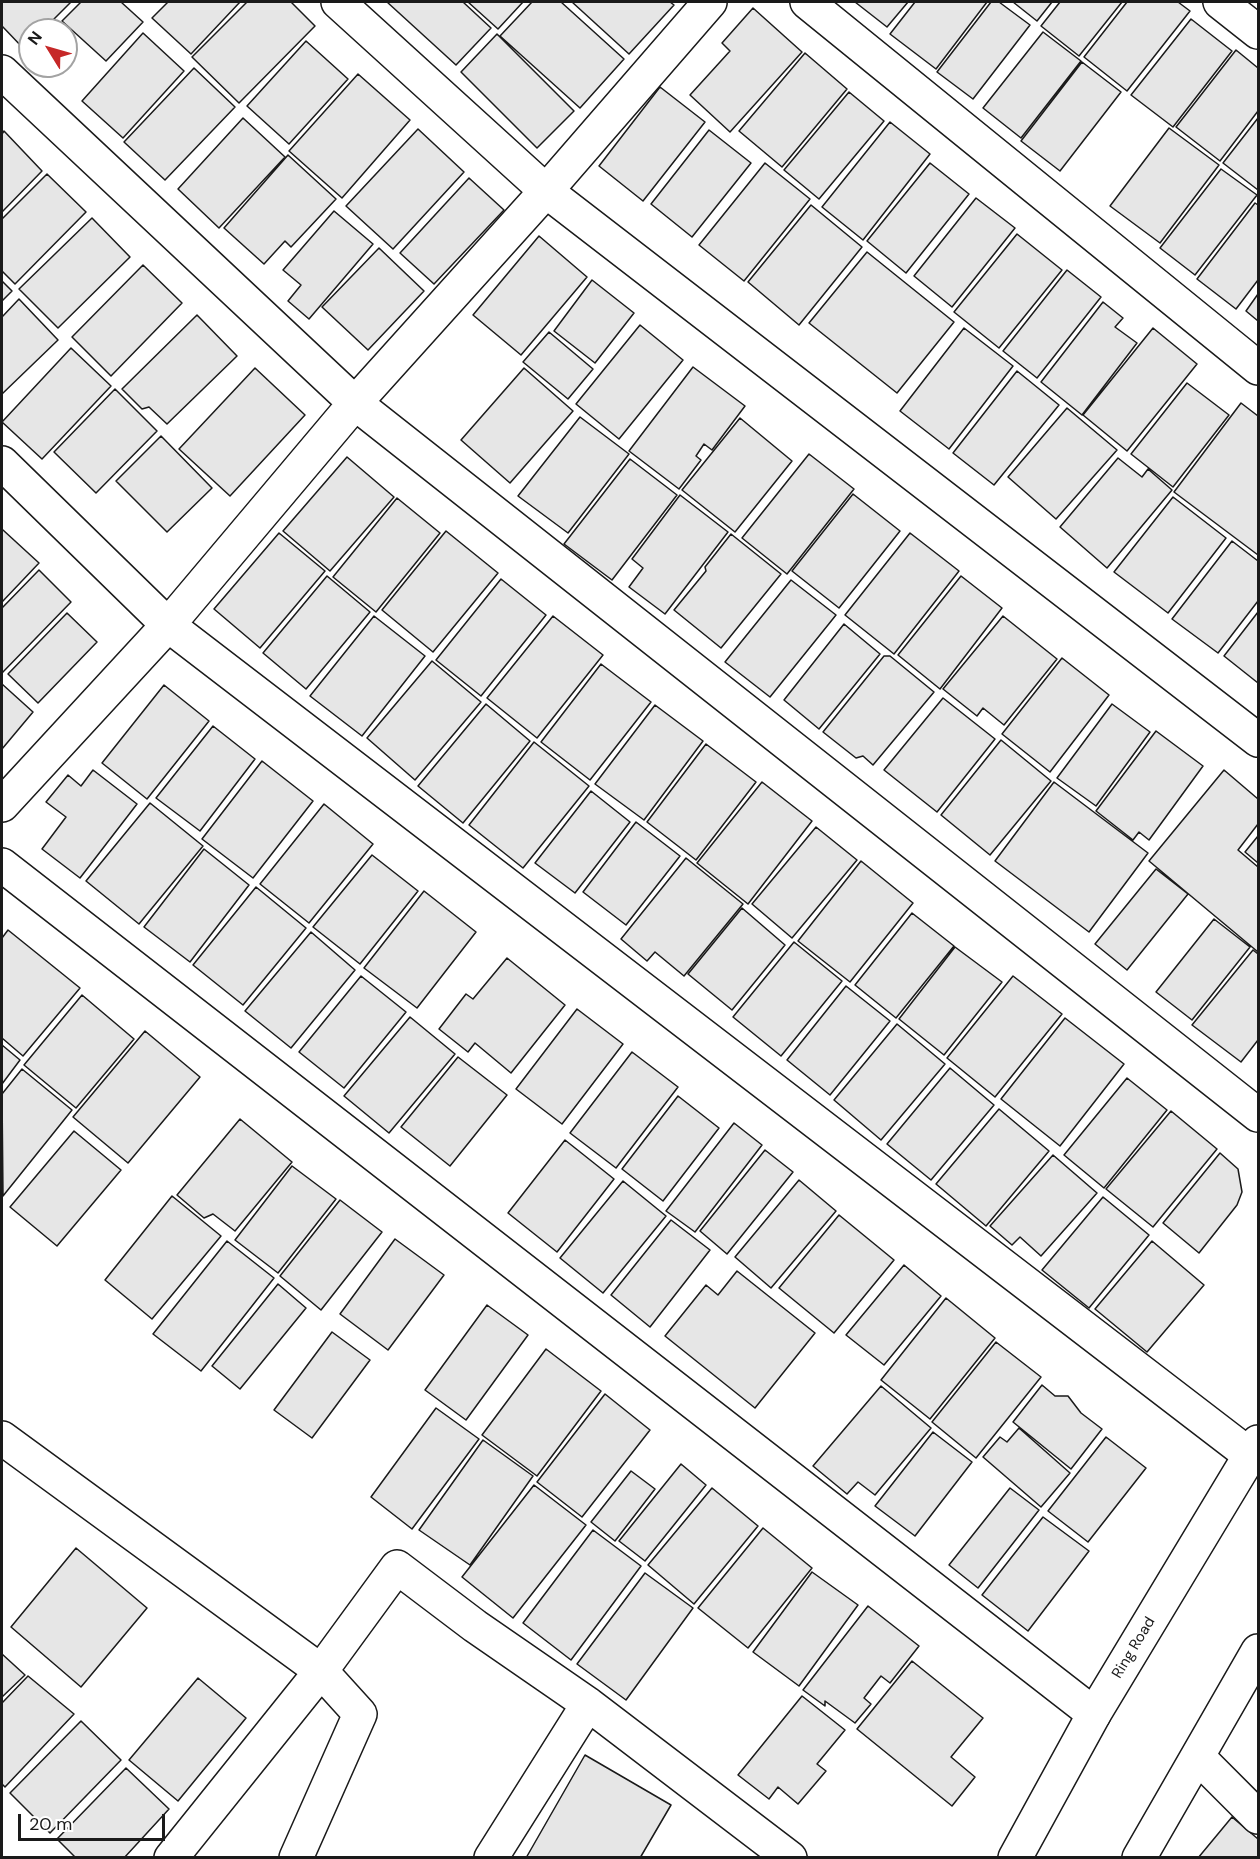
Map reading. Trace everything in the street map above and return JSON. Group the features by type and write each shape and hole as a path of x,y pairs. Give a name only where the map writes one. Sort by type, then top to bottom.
{"main road":[{"path":"2,805 168,625 355,403 546,192 710,2"},
{"path":"807,2 1258,368"},
{"path":"1220,2 1258,32"},
{"path":"350,6 546,192 1258,740"},
{"path":"2,72 355,403 1258,1115"},
{"path":"2,463 168,625 1255,1449"},
{"path":"2,865 1095,1714"},
{"path":"2,1438 321,1671 360,1714 296,1857"},
{"name":"Ring Road","path":"1015,1857 1095,1714 1255,1449"},
{"path":"171,1857 321,1671 397,1567 475,1626 588,1704 790,1857"},
{"path":"1139,1857 1258,1651"},
{"path":"491,1857 588,1704"},
{"path":"1198,1757 1258,1817"}],"building":[{"path":"2,2 71,2 55,18 18,18 18,43 2,26"},
{"path":"81,2 121,2 143,22 106,61 78,36 78,18 65,18"},
{"path":"168,2 240,2 191,54 152,18"},
{"path":"247,2 291,2 315,26 239,103 192,57"},
{"path":"387,2 463,2 491,28 456,65"},
{"path":"468,2 523,2 498,29"},
{"path":"532,2 561,2 624,59 580,108 500,36"},
{"path":"572,2 670,2 674,5 629,54"},
{"path":"855,2 908,2 887,27"},
{"path":"915,2 987,2 936,69 890,34"},
{"path":"991,2 999,2 1030,25 973,99 937,72"},
{"path":"1013,2 1052,2 1037,21"},
{"path":"1060,2 1122,2 1079,56 1041,26"},
{"path":"1127,2 1178,2 1190,11 1127,91 1084,57"},
{"path":"753,8 802,52 730,132 690,95 730,51 722,43"},
{"path":"1191,19 1232,51 1173,127 1131,95"},
{"path":"1043,32 1081,61 1021,138 983,108"},
{"path":"143,33 184,71 123,138 82,101"},
{"path":"497,34 574,111 537,148 461,72"},
{"path":"306,41 348,79 289,144 247,106"},
{"path":"1236,50 1258,68 1258,111 1220,161 1176,127"},
{"path":"805,53 847,89 782,167 739,131"},
{"path":"1082,62 1121,92 1060,171 1021,141"},
{"path":"194,68 235,107 165,180 124,142"},
{"path":"358,74 410,120 342,198 289,151"},
{"path":"660,87 705,122 643,201 599,166"},
{"path":"849,92 884,121 819,199 784,170"},
{"path":"243,118 285,157 219,228 178,189"},
{"path":"1258,118 1258,190 1223,163"},
{"path":"890,122 930,154 863,240 822,207"},
{"path":"1169,128 1219,165 1160,243 1110,206"},
{"path":"418,129 464,172 393,249 346,206"},
{"path":"709,130 751,163 692,237 651,204"},
{"path":"4,131 42,171 2,212 2,134"},
{"path":"288,155 336,199 291,247 285,241 264,264 224,228"},
{"path":"765,163 810,199 744,281 699,245"},
{"path":"930,163 969,194 906,273 867,241"},
{"path":"1221,169 1257,195 1195,275 1160,248"},
{"path":"47,174 86,212 15,284 2,271 2,219"},
{"path":"469,178 504,210 434,284 400,253"},
{"path":"976,198 1015,228 952,307 914,276"},
{"path":"1255,203 1258,205 1258,280 1236,309 1197,279"},
{"path":"811,205 862,247 799,325 748,282"},
{"path":"334,211 373,244 309,319 288,301 301,285 283,270"},
{"path":"92,218 130,257 58,328 19,289"},
{"path":"1017,234 1062,270 999,348 954,312"},
{"path":"539,236 587,277 521,355 473,315"},
{"path":"379,248 424,291 368,350 322,307"},
{"path":"867,252 954,322 897,393 809,323"},
{"path":"143,265 182,303 111,376 72,337"},
{"path":"1067,270 1101,297 1037,378 1003,351"},
{"path":"592,280 634,313 595,363 554,331"},
{"path":"2,281 12,291 2,301"},
{"path":"1258,294 1258,321 1246,311"},
{"path":"19,299 58,340 2,394 2,317"},
{"path":"1103,302 1123,318 1115,327 1137,343 1082,415 1041,382"},
{"path":"197,315 237,356 167,424 149,407 142,409 122,389"},
{"path":"640,325 683,360 619,439 576,404"},
{"path":"964,328 1013,366 949,449 900,411"},
{"path":"1153,328 1197,364 1127,451 1083,415"},
{"path":"549,332 593,369 568,399 523,362"},
{"path":"71,348 111,386 42,459 2,422"},
{"path":"693,367 745,406 712,450 704,444 696,456 701,460 679,489 629,451"},
{"path":"255,368 305,415 230,496 179,449"},
{"path":"524,368 573,411 510,483 461,440"},
{"path":"1017,371 1059,405 994,485 953,453"},
{"path":"1187,383 1229,415 1173,487 1131,454"},
{"path":"115,389 157,431 96,493 54,452"},
{"path":"1241,403 1258,416 1258,555 1174,492"},
{"path":"1067,408 1117,450 1056,519 1008,477"},
{"path":"580,417 629,454 568,533 518,496"},
{"path":"740,418 792,461 735,532 682,490"},
{"path":"161,436 212,488 167,532 116,481"},
{"path":"809,454 854,489 787,574 742,538"},
{"path":"347,457 394,497 330,571 283,531"},
{"path":"1118,458 1142,477 1148,469 1172,490 1107,568 1060,527"},
{"path":"630,459 677,495 612,580 564,544"},
{"path":"853,494 900,531 839,608 792,571"},
{"path":"680,495 728,532 665,614 629,587 643,568 632,559"},
{"path":"1173,497 1226,538 1168,613 1114,572"},
{"path":"397,498 440,533 376,612 333,577"},
{"path":"2,531 39,563 2,602"},
{"path":"446,531 498,573 433,652 382,610"},
{"path":"279,533 325,571 260,648 214,609"},
{"path":"910,533 959,571 894,654 845,615"},
{"path":"731,534 781,574 721,648 674,610 706,571 705,567"},
{"path":"1232,541 1258,561 1258,601 1218,653 1172,619"},
{"path":"39,570 71,602 2,673 2,608"},
{"path":"327,576 370,612 306,689 263,653"},
{"path":"961,576 1002,608 940,689 898,655"},
{"path":"501,579 546,615 481,696 436,660"},
{"path":"791,580 836,615 770,697 725,662"},
{"path":"1258,612 1258,683 1224,656"},
{"path":"67,613 97,642 38,703 8,674"},
{"path":"374,616 425,656 362,736 310,696"},
{"path":"553,616 603,655 537,738 487,698"},
{"path":"1003,616 1057,659 1004,725 983,708 977,716 943,689"},
{"path":"844,624 880,654 819,729 784,700"},
{"path":"884,656 890,656 934,692 873,765 863,756 856,758 823,732"},
{"path":"1062,658 1109,695 1050,772 1002,734"},
{"path":"432,661 481,702 415,780 367,738"},
{"path":"601,664 651,702 590,780 541,742"},
{"path":"2,684 33,712 2,749"},
{"path":"164,685 209,721 147,799 102,763"},
{"path":"943,698 995,739 937,812 884,770"},
{"path":"486,704 530,741 463,823 418,786"},
{"path":"1112,704 1150,732 1096,806 1057,778"},
{"path":"655,705 703,741 644,820 595,784"},
{"path":"213,726 255,759 200,831 156,798"},
{"path":"1156,731 1203,766 1149,840 1139,832 1133,840 1096,811"},
{"path":"1001,740 1051,781 990,855 941,815"},
{"path":"534,742 589,786 523,868 469,825"},
{"path":"706,744 756,782 696,860 647,822"},
{"path":"262,761 313,801 253,878 202,839"},
{"path":"93,770 137,804 80,878 42,849 66,817 46,802 68,775 81,786"},
{"path":"1224,770 1258,799 1258,824 1238,850 1258,867 1258,952 1149,861"},
{"path":"762,782 812,821 748,904 697,863"},
{"path":"1054,782 1148,853 1089,932 995,861"},
{"path":"591,791 630,822 575,893 535,863"},
{"path":"150,803 203,846 139,924 86,881"},
{"path":"324,804 373,844 309,923 260,884"},
{"path":"636,822 680,856 626,925 583,892"},
{"path":"816,827 857,860 792,938 752,904"},
{"path":"1258,836 1258,863 1245,852"},
{"path":"204,849 249,885 190,962 144,927"},
{"path":"372,855 418,891 360,964 313,927"},
{"path":"686,858 743,904 684,976 655,952 647,961 621,939"},
{"path":"861,861 913,903 850,982 798,941"},
{"path":"1156,869 1188,894 1127,970 1095,944"},
{"path":"256,887 306,928 243,1005 193,965"},
{"path":"424,891 476,932 417,1008 364,968"},
{"path":"742,908 785,945 732,1010 688,974"},
{"path":"912,913 954,946 896,1018 855,985"},
{"path":"1214,919 1250,947 1192,1020 1156,992"},
{"path":"8,930 80,988 23,1056 2,1038 2,938"},
{"path":"311,932 355,970 291,1048 245,1011"},
{"path":"794,942 842,981 781,1056 733,1017"},
{"path":"955,947 1002,982 944,1055 899,1019"},
{"path":"1253,950 1258,954 1258,1040 1241,1062 1192,1025"},
{"path":"507,958 565,1005 511,1073 475,1043 468,1052 439,1029 466,994 473,999"},
{"path":"361,976 406,1012 344,1088 299,1052"},
{"path":"1013,976 1062,1014 995,1097 947,1058"},
{"path":"846,986 890,1021 830,1095 787,1060"},
{"path":"82,995 134,1039 76,1108 24,1065"},
{"path":"577,1009 623,1044 562,1124 516,1089"},
{"path":"410,1017 455,1054 389,1133 344,1096"},
{"path":"1065,1018 1124,1064 1060,1146 1001,1099"},
{"path":"897,1024 945,1064 881,1140 834,1100"},
{"path":"145,1031 200,1077 128,1163 73,1117"},
{"path":"2,1045 20,1060 2,1084"},
{"path":"632,1052 678,1087 616,1168 570,1133"},
{"path":"458,1057 507,1095 450,1166 401,1127"},
{"path":"950,1068 994,1105 931,1180 887,1144"},
{"path":"22,1069 72,1110 3,1196 2,1094"},
{"path":"1127,1078 1167,1110 1104,1188 1064,1155"},
{"path":"678,1096 719,1128 663,1201 622,1169"},
{"path":"999,1109 1049,1151 986,1226 936,1184"},
{"path":"1171,1111 1217,1149 1153,1227 1106,1189"},
{"path":"240,1119 292,1162 235,1231 213,1214 204,1218 177,1195"},
{"path":"734,1123 762,1145 695,1232 666,1211"},
{"path":"74,1131 121,1170 57,1246 10,1207"},
{"path":"565,1140 614,1179 557,1252 508,1213"},
{"path":"765,1150 793,1172 727,1254 700,1231"},
{"path":"1220,1153 1238,1169 1242,1192 1237,1205 1199,1253 1163,1223"},
{"path":"1053,1155 1097,1193 1041,1256 1020,1237 1012,1245 990,1226"},
{"path":"292,1166 336,1199 278,1273 235,1240"},
{"path":"799,1180 836,1211 771,1288 735,1257"},
{"path":"623,1181 666,1216 603,1293 560,1258"},
{"path":"172,1196 221,1236 152,1319 105,1280"},
{"path":"1103,1197 1149,1235 1089,1308 1042,1270"},
{"path":"340,1200 382,1232 321,1310 280,1276"},
{"path":"839,1215 894,1260 834,1333 779,1288"},
{"path":"671,1220 710,1250 650,1327 611,1295"},
{"path":"395,1239 444,1275 388,1350 340,1314"},
{"path":"227,1241 274,1278 201,1371 153,1334"},
{"path":"1152,1241 1204,1285 1147,1352 1095,1309"},
{"path":"904,1265 941,1296 884,1365 846,1335"},
{"path":"737,1271 815,1333 755,1408 665,1336 706,1285 718,1295"},
{"path":"278,1284 306,1308 240,1389 212,1366"},
{"path":"946,1298 995,1338 930,1419 881,1380"},
{"path":"487,1305 528,1335 466,1420 425,1390"},
{"path":"332,1332 370,1360 312,1438 274,1410"},
{"path":"996,1342 1041,1377 976,1458 932,1422"},
{"path":"546,1349 601,1391 537,1476 482,1435"},
{"path":"1042,1385 1055,1396 1068,1396 1081,1413 1102,1429 1071,1469 1013,1422"},
{"path":"881,1386 931,1428 875,1495 858,1482 847,1494 813,1466"},
{"path":"605,1394 650,1430 582,1517 537,1482"},
{"path":"436,1408 479,1439 412,1529 371,1497"},
{"path":"1019,1428 1070,1473 1041,1507 983,1457 1000,1437 1007,1442"},
{"path":"933,1432 972,1462 915,1536 875,1506"},
{"path":"1106,1437 1146,1468 1088,1542 1048,1511"},
{"path":"483,1440 533,1476 470,1565 419,1530"},
{"path":"681,1464 706,1485 645,1561 619,1541"},
{"path":"631,1471 655,1489 615,1541 591,1522"},
{"path":"534,1485 586,1525 513,1618 462,1577"},
{"path":"712,1488 758,1526 694,1604 648,1565"},
{"path":"1010,1488 1039,1510 978,1588 949,1565"},
{"path":"1043,1517 1089,1551 1028,1631 982,1595"},
{"path":"763,1528 812,1568 748,1648 698,1608"},
{"path":"593,1530 641,1566 571,1660 523,1623"},
{"path":"76,1548 147,1608 81,1687 11,1627"},
{"path":"812,1572 858,1605 799,1686 753,1652"},
{"path":"645,1573 693,1608 626,1700 577,1664"},
{"path":"868,1606 919,1646 890,1683 881,1676 864,1698 871,1704 855,1723 825,1701 825,1706 803,1690"},
{"path":"2,1654 25,1675 2,1697"},
{"path":"912,1661 983,1718 951,1757 975,1777 952,1806 857,1729"},
{"path":"28,1676 74,1714 5,1787 2,1784 2,1703"},
{"path":"198,1678 246,1718 178,1801 129,1760"},
{"path":"802,1696 845,1730 817,1764 826,1771 798,1804 778,1787 769,1799 738,1775"},
{"path":"81,1721 121,1760 50,1833 10,1793"},
{"path":"585,1755 671,1805 640,1858 526,1858"},
{"path":"126,1768 169,1809 124,1858 76,1858 57,1839"},
{"path":"1232,1817 1258,1839 1258,1858 1198,1858"}]}
